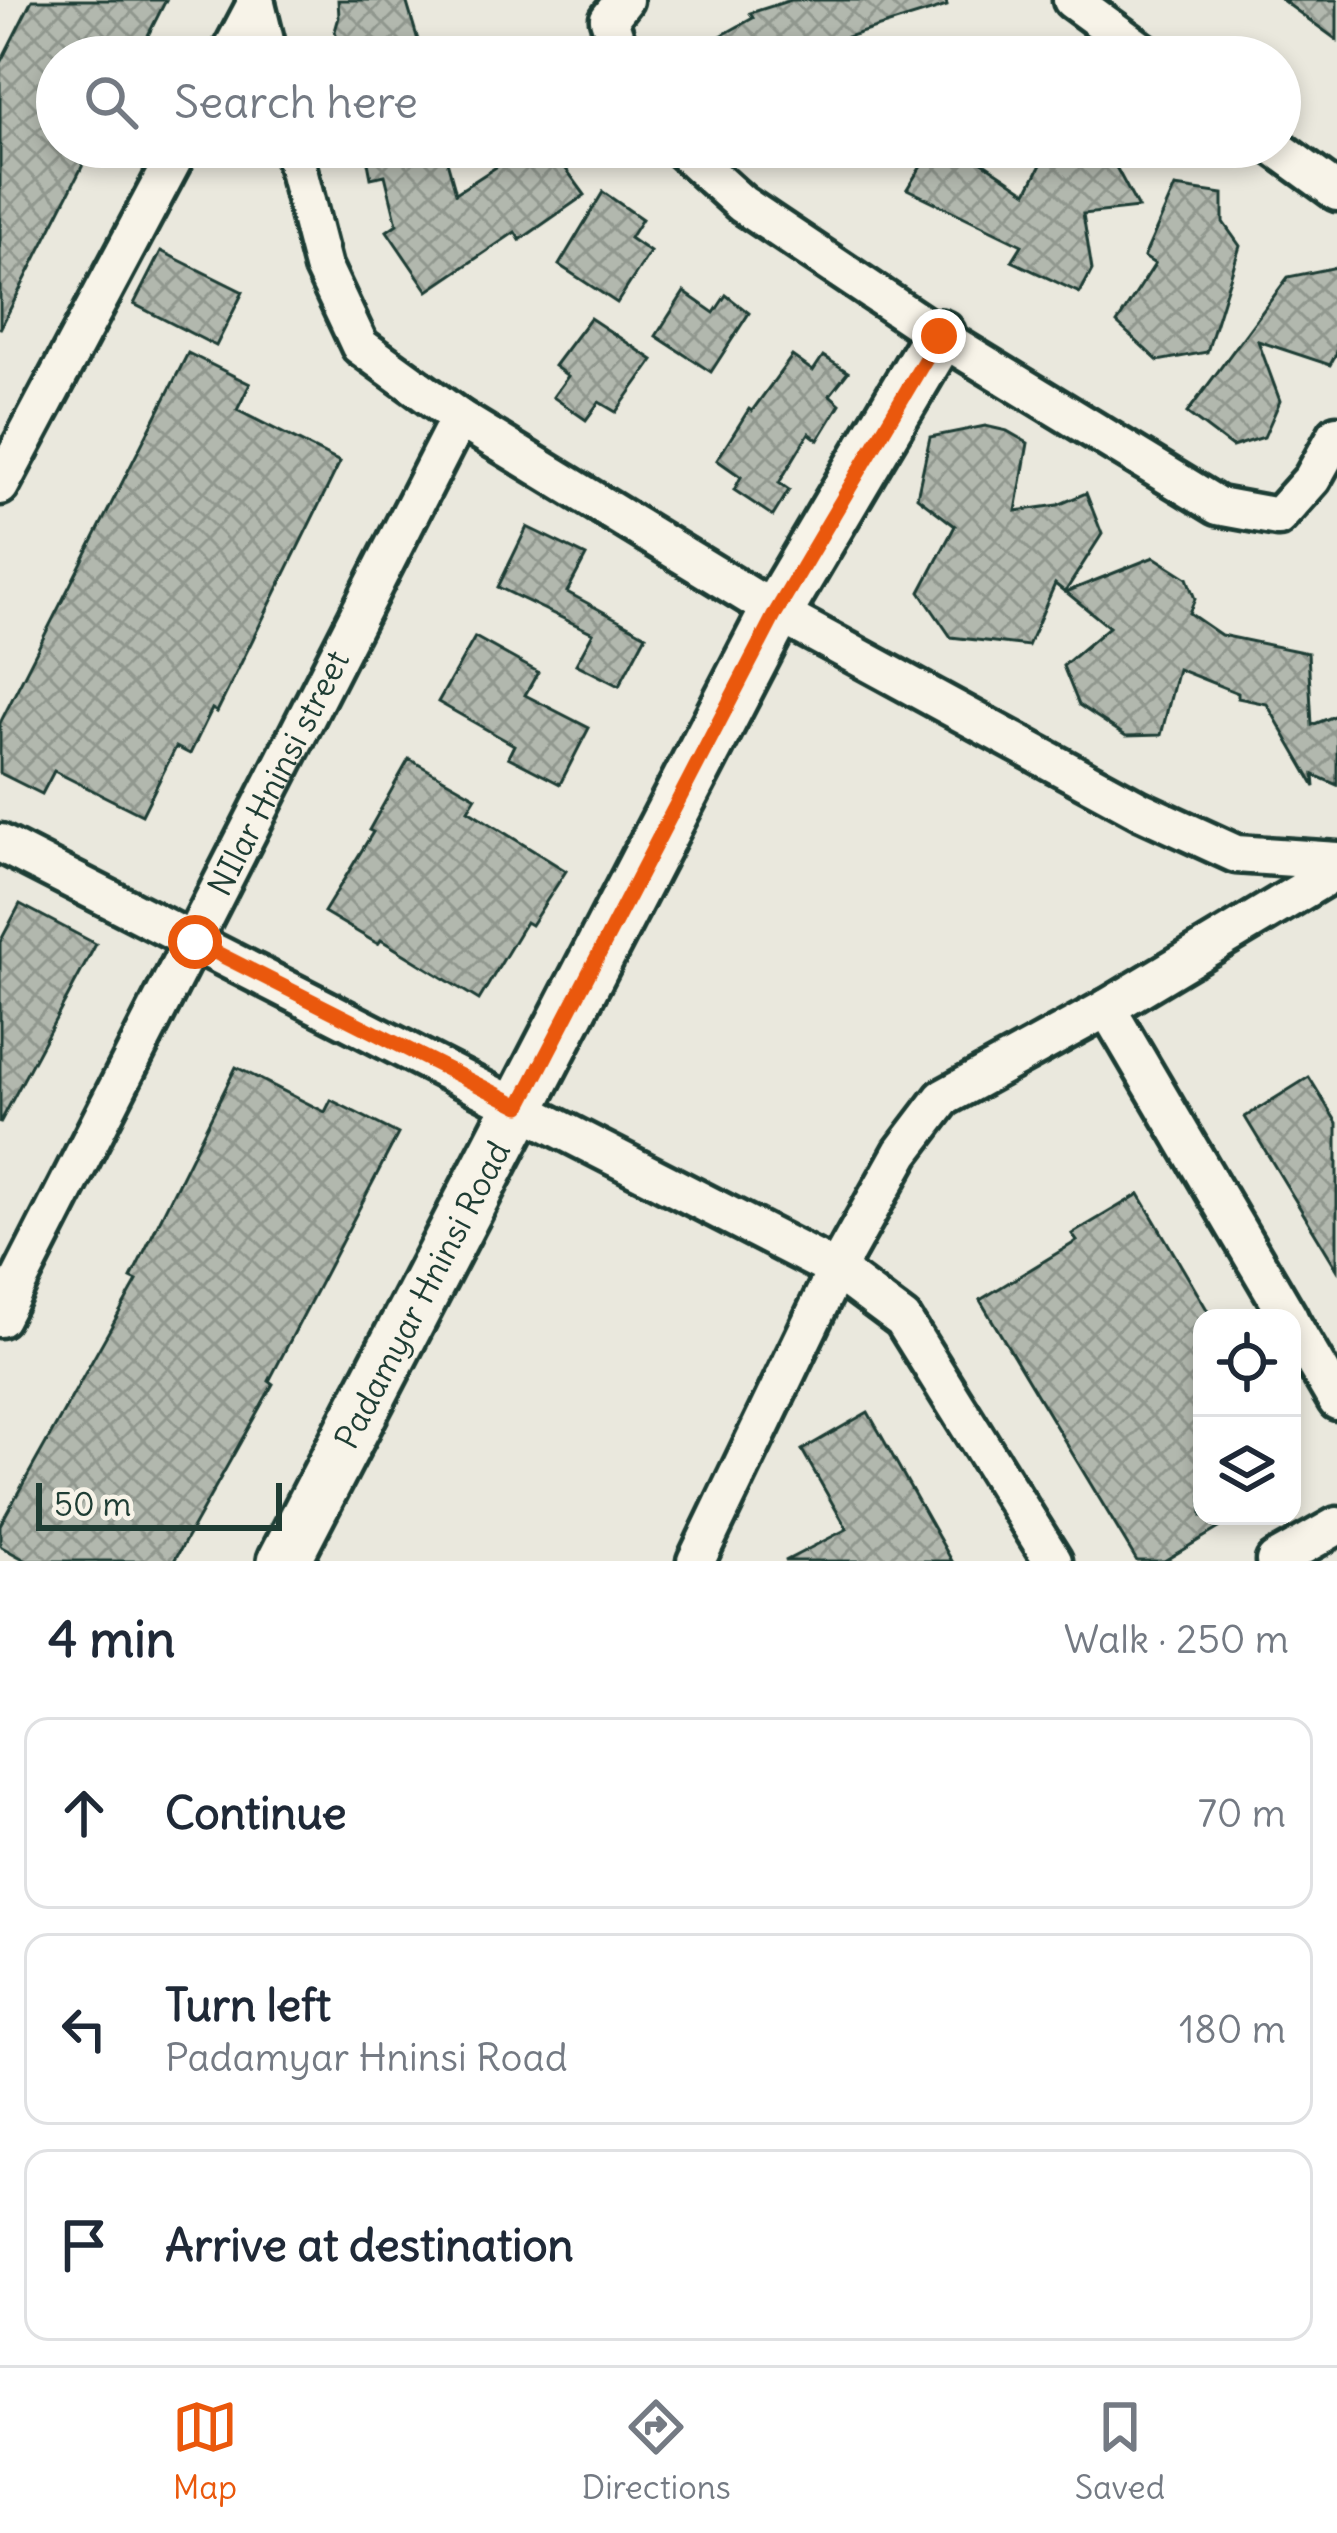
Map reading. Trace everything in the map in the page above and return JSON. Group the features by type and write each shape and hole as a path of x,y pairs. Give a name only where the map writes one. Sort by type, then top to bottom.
{"street":[{"path":"614,36 609,20 624,0"},
{"path":"1072,0 1121,36"},
{"path":"238,36 255,2"},
{"path":"255,2 264,36"},
{"path":"1301,166 1337,192"},
{"path":"0,486 169,168"},
{"path":"297,168 323,268 360,346 459,418 776,612 1140,811 1236,854 1337,866"},
{"path":"702,168 742,205 939,336 1218,506 1279,517 1312,478 1337,434"},
{"name":"Padamyar Hninsi Road","path":"284,1561 776,612 939,336"},
{"name":"NIlar Hninsi street","path":"0,1318 459,418"},
{"path":"0,843 836,1270 903,1320 1053,1561"},
{"path":"696,1561 836,1270 902,1152 943,1098 1107,1008 1337,866"},
{"path":"1107,1008 1283,1309"},
{"path":"1301,1339 1337,1400"},
{"path":"1275,1561 1337,1526"}],"building":[{"path":"32,0 166,0 148,36 36,36 36,168 81,168 0,329 0,63"},
{"path":"338,0 406,0 417,36 337,36"},
{"path":"791,0 946,0 947,6 850,36 721,36 753,18 750,13"},
{"path":"1282,0 1337,0 1337,40"},
{"path":"369,168 449,168 456,193 495,168 565,168 585,195 520,240 515,232 428,291 387,231 397,224 385,175 371,178"},
{"path":"920,168 991,168 1027,192 1039,168 1117,168 1138,208 1083,214 1092,270 1080,293 1012,261 1022,245 907,189"},
{"path":"1175,187 1223,194 1223,222 1240,246 1207,352 1158,361 1117,323 1155,264 1144,257"},
{"path":"603,192 642,219 630,238 650,252 617,303 559,265"},
{"path":"161,251 243,292 216,346 134,304"},
{"path":"1337,267 1337,352 1330,365 1258,341 1280,401 1264,437 1232,447 1187,413 1288,277"},
{"path":"684,292 714,313 726,295 749,313 711,372 656,336"},
{"path":"590,318 653,360 616,412 599,402 586,420 553,397 568,376 554,366"},
{"path":"188,353 250,384 237,410 340,462 217,712 212,709 190,754 176,747 142,815 54,771 42,794 0,773 0,723"},
{"path":"792,356 813,371 823,356 848,372 830,395 840,404 818,440 809,433 779,483 789,490 773,516 734,490 741,477 717,460 749,409"},
{"path":"985,426 1028,443 1016,511 1058,505 1086,493 1102,534 1065,592 1055,584 1028,646 951,637 920,592 955,526 917,497 930,437"},
{"path":"527,527 586,556 567,592 646,635 619,686 576,664 593,633 498,587"},
{"path":"1154,557 1187,578 1195,599 1189,613 1221,635 1308,653 1312,725 1337,715 1337,785 1314,775 1315,787 1267,704 1238,698 1238,693 1178,669 1161,735 1126,736 1079,705 1063,666 1109,627 1066,592"},
{"path":"475,637 538,672 525,695 589,728 560,784 508,757 514,745 438,702"},
{"path":"409,759 476,797 468,810 566,871 531,925 526,922 479,1000 381,940 378,944 324,912 373,832 369,830"},
{"path":"20,904 96,944 0,1123 0,942"},
{"path":"236,1067 325,1112 331,1100 398,1134 269,1381 273,1384 174,1561 27,1561 0,1546 0,1525 137,1281 131,1278"},
{"path":"1309,1077 1337,1123 1337,1269 1245,1117"},
{"path":"1139,1194 1207,1309 1193,1309 1193,1525 1219,1528 1164,1561 1137,1561 980,1300 1077,1241 1072,1234"},
{"path":"868,1412 952,1561 785,1561 847,1529 802,1450"}],"route":[{"path":"195,942 520,1106 776,612 939,336"}]}
